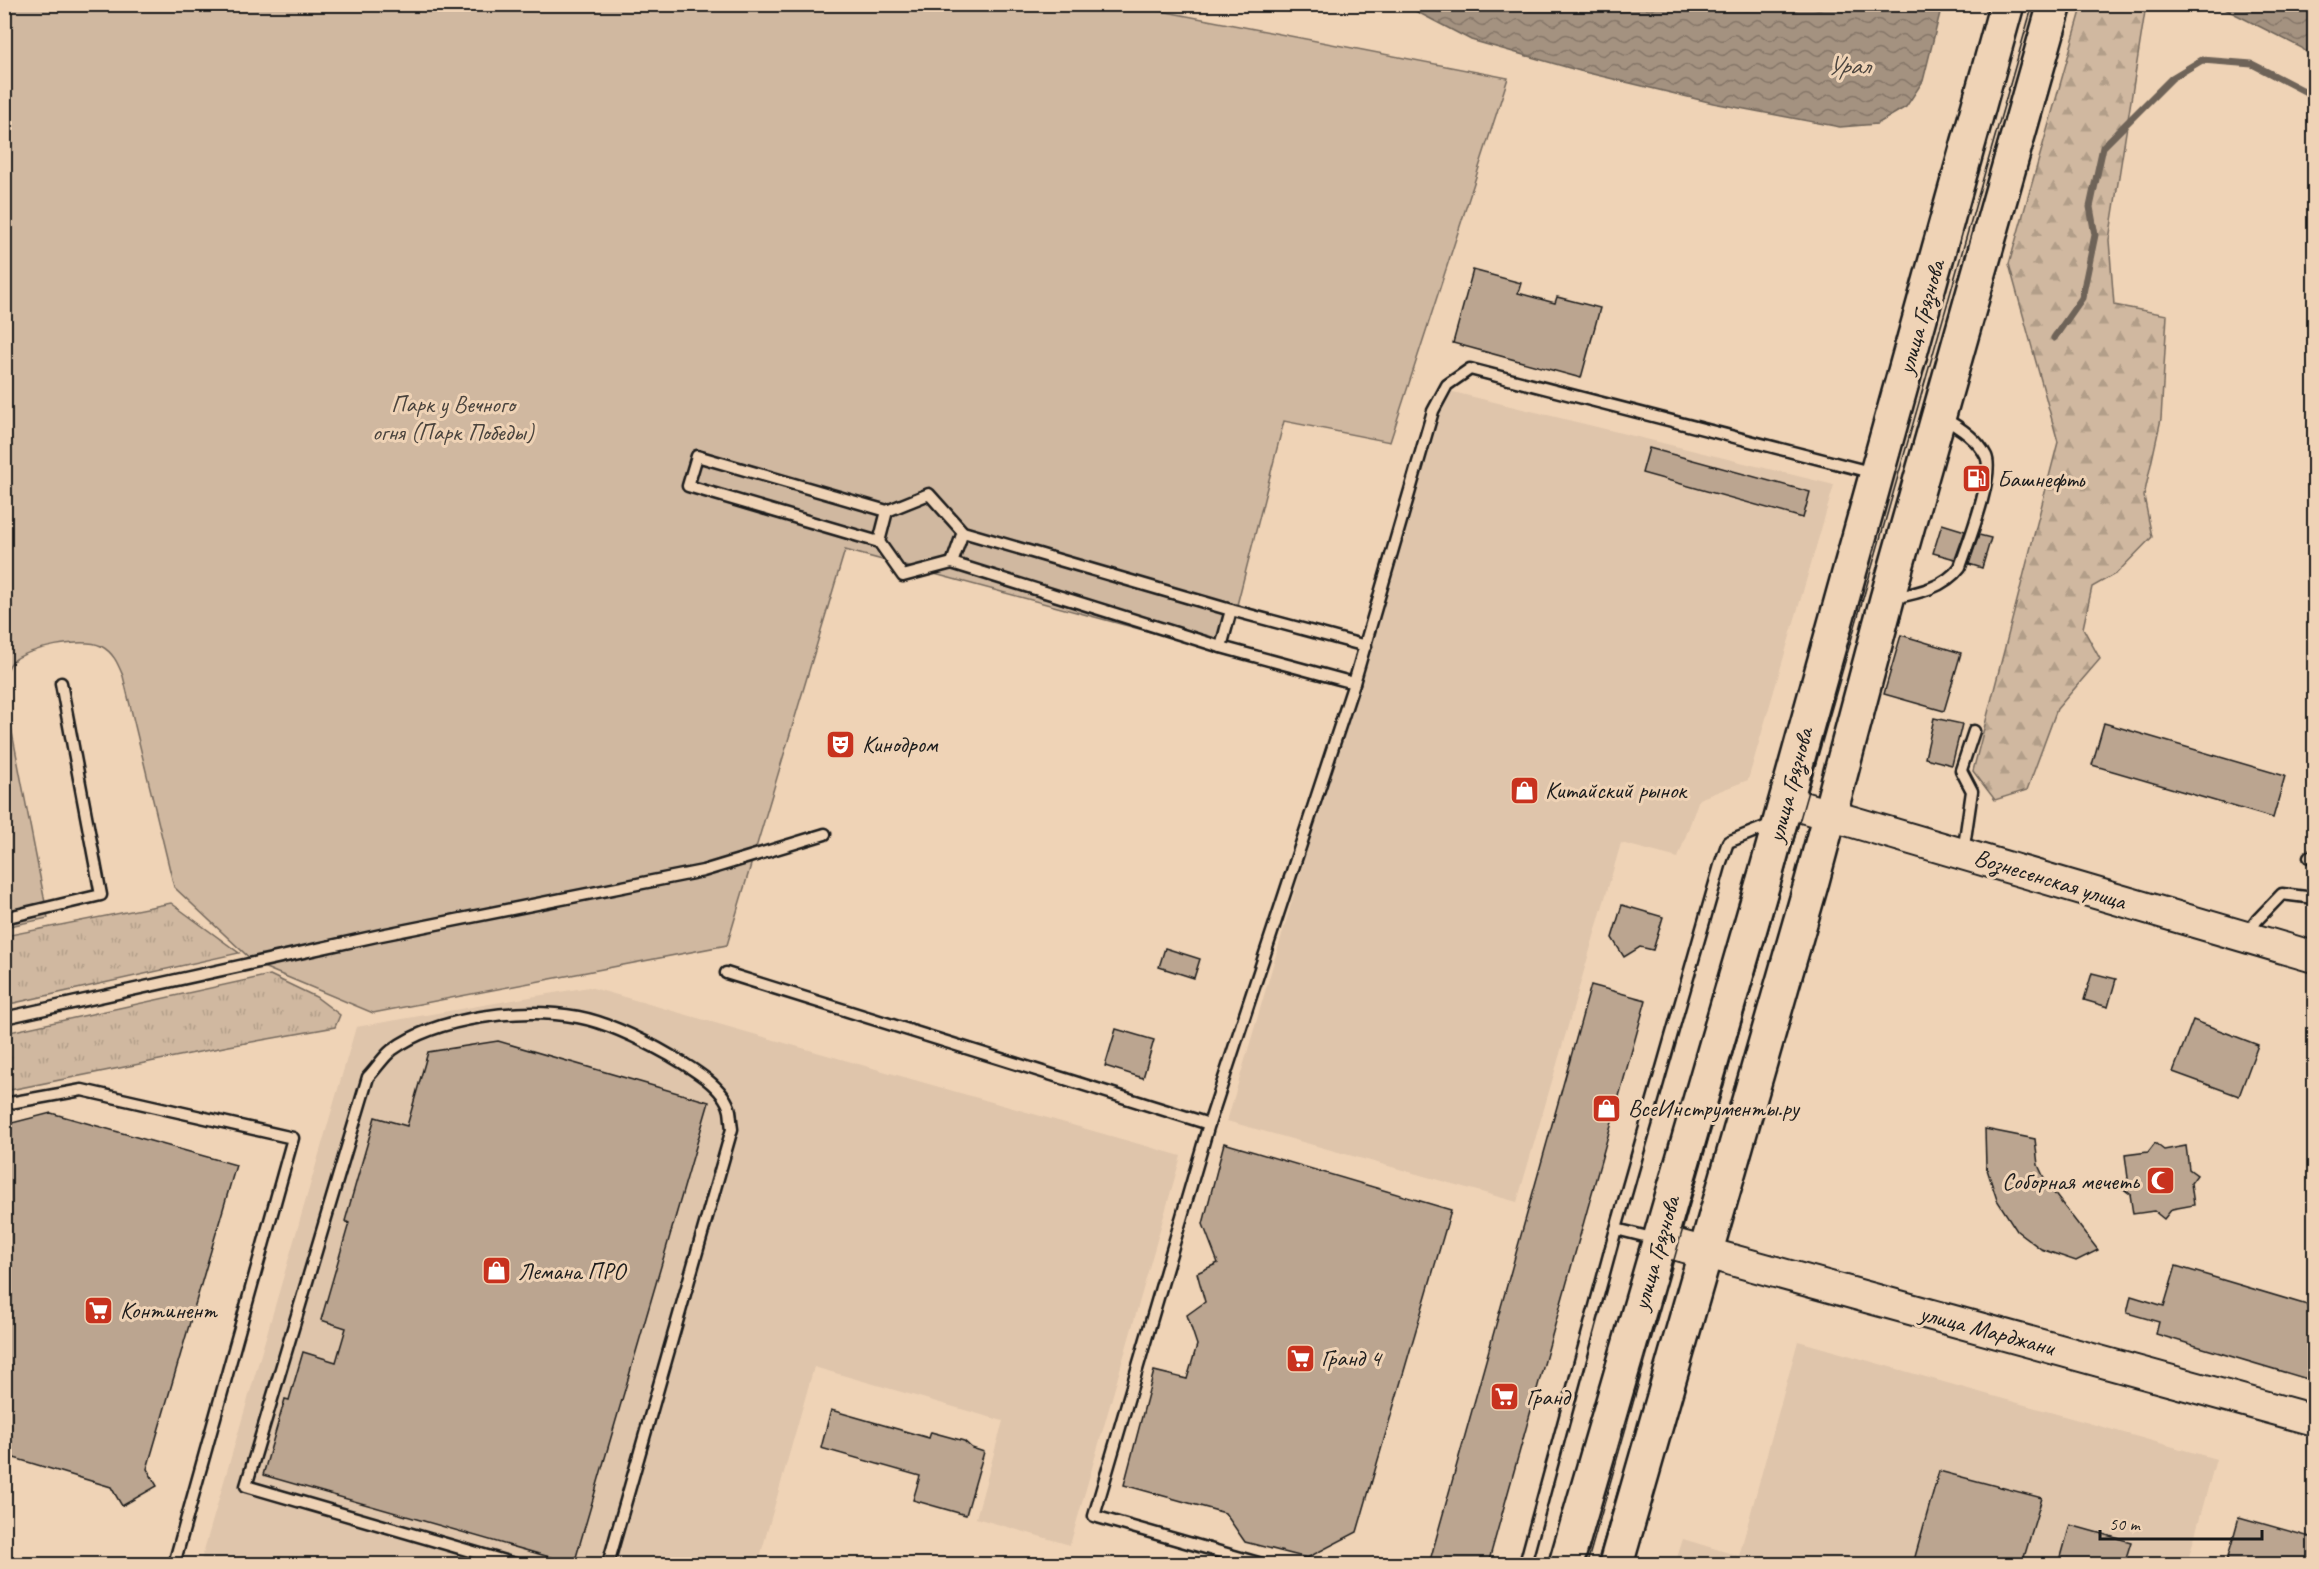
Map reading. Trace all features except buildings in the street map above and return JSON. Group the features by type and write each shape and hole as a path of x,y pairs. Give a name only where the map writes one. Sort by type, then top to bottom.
{"main road":[{"name":"улица Грязнова","path":"1566,1564 1783,811 2007,4"},
{"name":"улица Грязнова","path":"1616,1564 1831,814 1887,599 2055,4"}],"street":[{"name":"Вознесенская улица","path":"1783,811 1831,814 2314,957"},
{"name":"улица Марджани","path":"1659,1239 2314,1420"}],"lane":[{"path":"1262,1564 1094,1516 1209,1124 1366,646 1433,411 1448,385 1470,369 1877,473"},
{"path":"1887,599 1916,594 1945,582 1954,574 1960,567 1978,514 1988,462 1986,455 1962,429 1939,416"},
{"path":"1354,683 1221,647 952,563 903,576 879,542 688,486 697,456 887,511 929,494 963,532 1231,610 1366,646"},
{"path":"879,542 887,511"},
{"path":"952,563 963,532"},
{"path":"1221,647 1231,610"},
{"path":"4,918 101,895 61,683"},
{"path":"1963,853 1972,791 1961,770 1974,730"},
{"path":"1525,1564 1616,1228 1728,842 1783,811"},
{"path":"4,1018 381,935 703,871 825,834"},
{"path":"2245,936 2282,894 2314,898"},
{"path":"726,973 1209,1124"},
{"path":"515,1564 246,1486 368,1077 392,1050 432,1029 485,1015 533,1013 579,1017 657,1048 695,1070 721,1094 730,1109 732,1129 609,1564"},
{"path":"4,1104 82,1090 293,1138 174,1564"},
{"path":"1616,1228 1659,1239"},
{"path":"473,1564 476,1553"}],"shaded area":[{"name":"Китайский рынок","path":"1453,392 1834,485 1748,780 1699,799 1678,858 1621,843 1517,1202 1227,1121 1436,412"},
{"path":"589,987 1181,1156 1070,1545 976,1518 1003,1421 814,1367 758,1564 200,1564 356,1027"},
{"path":"1798,1341 2216,1459 2187,1564 1675,1564 1683,1539 1739,1556"}],"green space":[{"path":"2083,4 2146,5 2109,240 2114,305 2167,315 2161,419 2144,496 2152,537 2117,573 2092,587 2083,628 2100,659 2057,709 2027,790 1995,800 1973,771 2058,442 2009,264"},
{"name":"Парк у Вечного огня (Парк Победы)","path":"5,5 1130,5 1508,78 1390,442 1284,421 1225,652 845,550 727,945 373,1013 256,964 174,887 123,676 109,652 101,646 82,643 42,648 29,652 12,662 5,679"},
{"path":"4,691 48,918 5,927 4,927"},
{"path":"171,903 239,953 5,1005 5,936"},
{"path":"270,975 316,997 340,1015 335,1027 5,1091 5,1033"}],"water":[{"name":"Урал","path":"1404,5 1942,5 1923,81 1906,107 1877,124 1840,127 1713,103 1580,71 1471,40"},
{"path":"2217,5 2314,5 2314,60 2302,48"}],"waterway":[{"path":"2054,338 2082,298 2095,235 2090,207 2103,147 2172,78 2202,60 2252,64 2314,96"}],"tram line":[{"path":"1587,1564 2033,4"},
{"path":"1597,1564 1619,1486"}],"place":[{"name":"Башнефть","path":"1976,479"},
{"name":"Кинодром","path":"841,744"},
{"name":"Китайский рынок","path":"1524,790"},
{"name":"ВсеИнструменты.ру","path":"1607,1108"},
{"name":"Соборная мечеть","path":"2160,1181"},
{"name":"Лемана ПРО","path":"497,1271"},
{"name":"Континент","path":"99,1310"},
{"name":"Гранд 4","path":"1300,1358"},
{"name":"Гранд","path":"1505,1397"}]}
